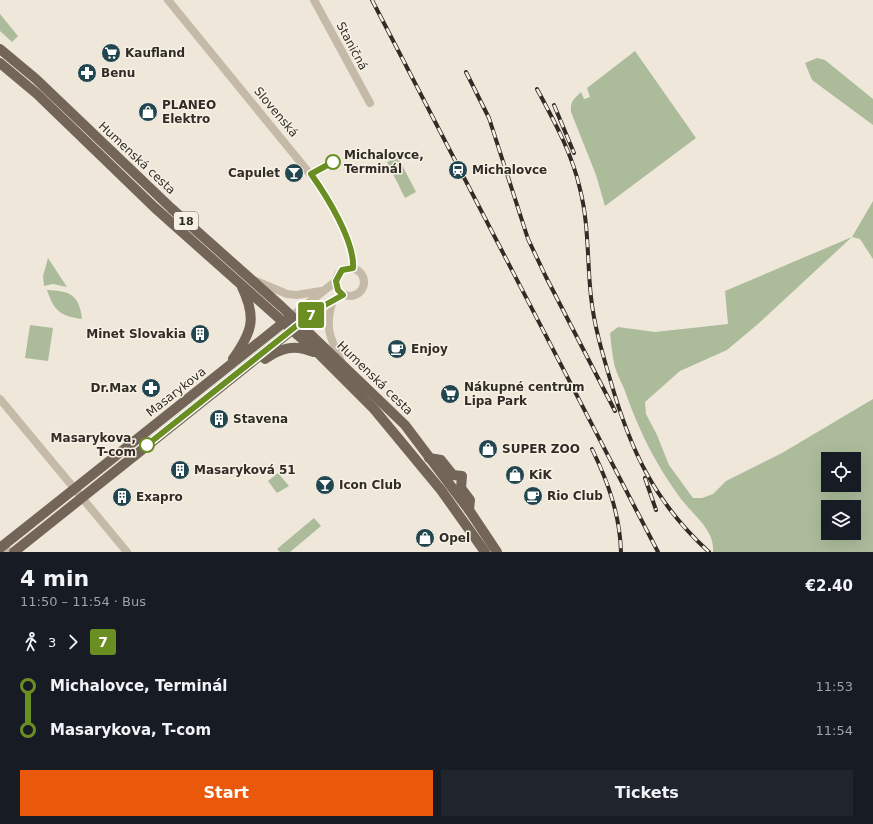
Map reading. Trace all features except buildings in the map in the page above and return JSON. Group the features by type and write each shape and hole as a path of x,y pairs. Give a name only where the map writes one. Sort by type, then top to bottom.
{"main road":[{"name":"Humenská cesta","path":"0,49 36,80 171,208 292,316 296,326 319,354 378,414 441,490 484,552"},
{"name":"Humenská cesta","path":"0,63 37,94 155,208 240,284 283,322 296,326 343,364 405,425 469,510 497,552"},
{"path":"228,368 247,338 251,325 249,302 240,284"},
{"name":"Masarykova","path":"4,549 75,488 292,316"},
{"name":"Masarykova","path":"14,552 242,371 296,326"},
{"path":"242,371 283,349 298,347 319,354"},
{"path":"429,458 441,460 452,475 462,476 461,488 470,500 469,510"}],"street":[{"name":"Slovenská","path":"168,0 324,193 351,249 353,268"},
{"name":"Staničná","path":"314,0 370,104"},
{"path":"292,316 320,291 336,281 342,270 353,268 362,274 365,281 364,287 355,296 343,295 333,300 296,326"},
{"path":"251,279 287,294 297,295 320,291"},
{"path":"336,281 338,290 343,295"},
{"path":"333,300 328,316 328,329 331,340 343,364"},
{"path":"0,399 83,497 127,552"}],"green space":[{"path":"0,14 18,36 12,42 0,31"},
{"path":"635,51 696,138 605,206 596,175 571,112 571,105 573,100 581,92 584,99 590,97 587,88"},
{"path":"817,58 825,60 873,99 873,125 812,80 805,63"},
{"path":"398,157 416,192 405,198 387,162"},
{"path":"873,201 873,259 860,239 852,237"},
{"path":"852,237 758,324 727,350 680,371 645,402 646,414 657,435 669,465 693,498 702,498 713,494 726,481 782,453 873,399 873,552 713,552 713,544 707,530 681,499 649,448 616,371 610,333 618,327 655,332 728,324 725,291"},
{"path":"48,258 67,287 53,284 44,286 43,276"},
{"path":"47,290 62,291 76,299 81,311 82,319 63,314 55,308"},
{"path":"30,325 53,328 48,361 25,358"},
{"path":"278,473 289,486 277,493 268,481"},
{"path":"314,518 321,526 290,552 280,552 277,549"}],"railway":[{"path":"372,0 658,552"},
{"path":"466,72 489,118 528,239 615,411"},
{"path":"537,89 562,138 577,176 585,216 594,318 607,369 626,429 646,473 659,494 673,514 709,552"},
{"path":"554,105 574,153"},
{"path":"592,449 608,486 616,512 621,552"},
{"path":"645,478 656,510"}],"bus line":[{"name":"7","path":"147,445 242,371 300,323 325,305 343,295 338,290 336,281 342,270 353,268 354,262 352,252 346,236 324,193 311,174 333,162"}],"place":[{"name":"Kaufland","path":"111,53"},
{"name":"Benu","path":"87,73"},
{"name":"PLANEO Elektro","path":"148,112"},
{"name":"Michalovce, Terminál","path":"333,162"},
{"name":"Michalovce","path":"458,170"},
{"name":"Capulet","path":"294,173"},
{"name":"Minet Slovakia","path":"200,334"},
{"name":"Enjoy","path":"397,349"},
{"name":"Dr.Max","path":"151,388"},
{"name":"Nákupné centrum Lipa Park","path":"450,394"},
{"name":"Stavena","path":"219,419"},
{"name":"Masarykova, T-com","path":"147,445"},
{"name":"SUPER ZOO","path":"488,449"},
{"name":"Masaryková 51","path":"180,470"},
{"name":"KiK","path":"515,475"},
{"name":"Icon Club","path":"325,485"},
{"name":"Rio Club","path":"533,496"},
{"name":"Exapro","path":"122,497"},
{"name":"Opel","path":"425,538"}]}
